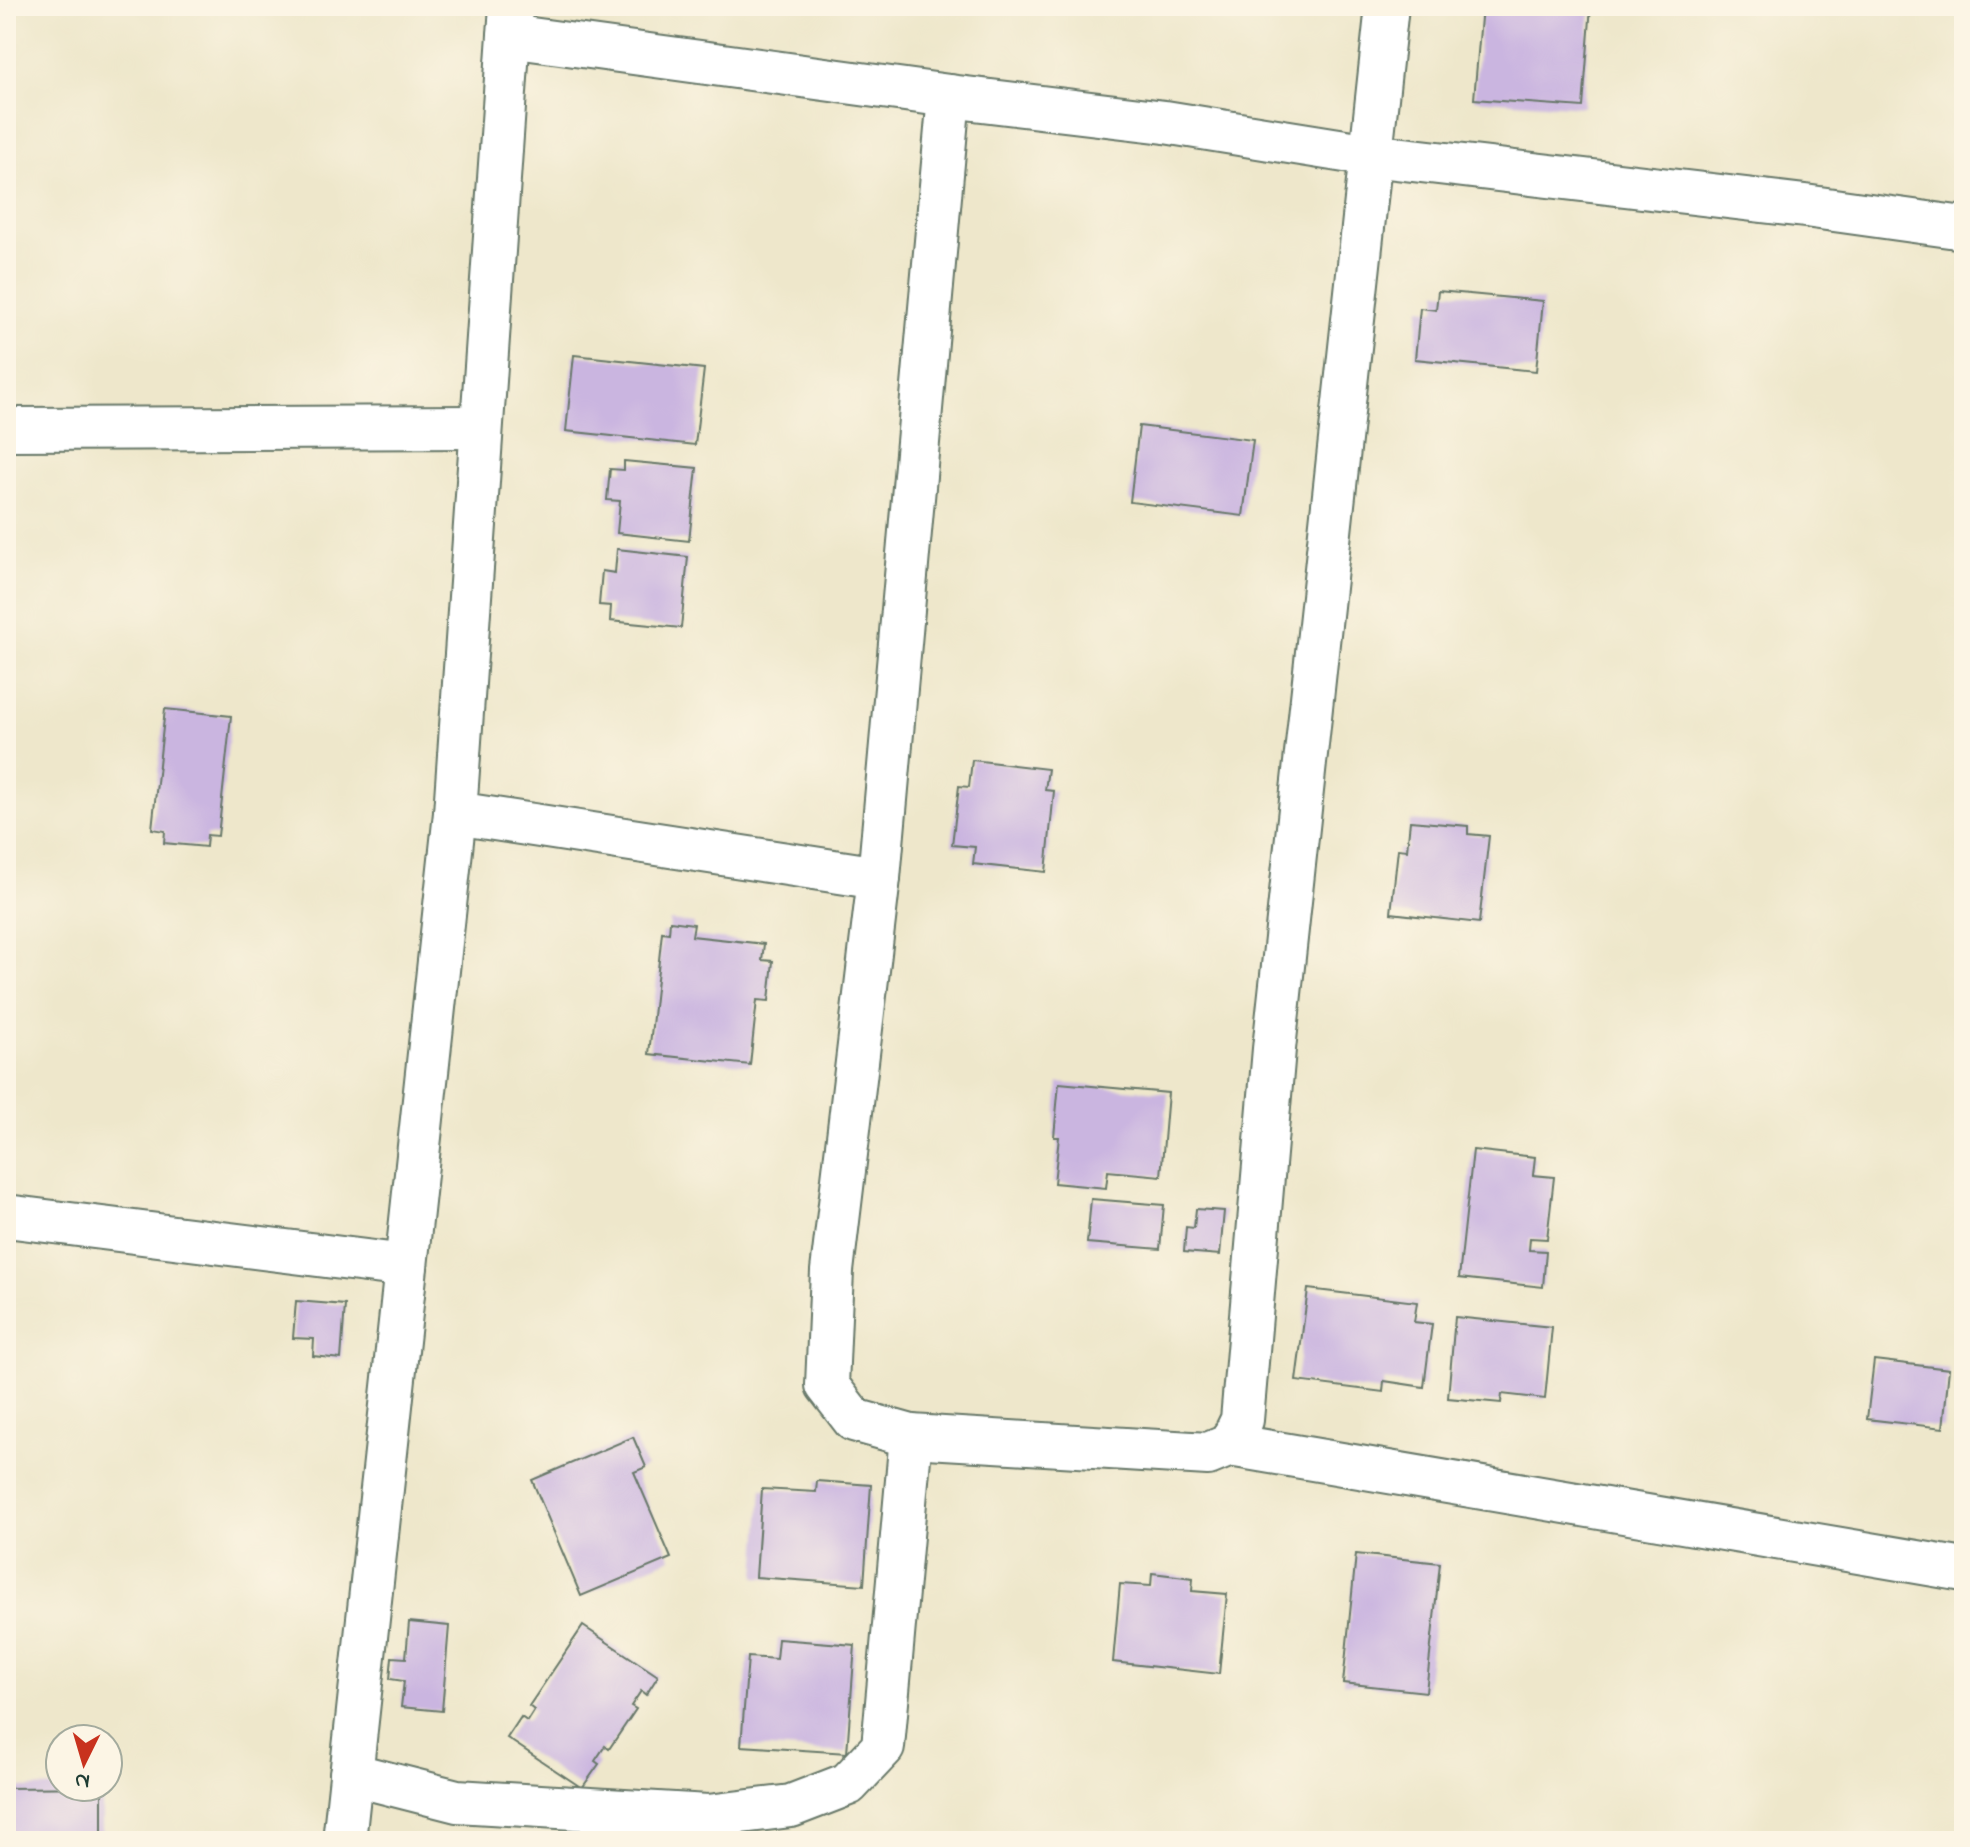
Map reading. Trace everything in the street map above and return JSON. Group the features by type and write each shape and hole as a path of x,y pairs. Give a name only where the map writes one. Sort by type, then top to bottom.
{"street":[{"path":"1230,1445 1242,1420 1274,1049 1387,6"},
{"path":"344,1841 455,813 510,21 949,96 1165,122 1370,155 1805,206 1964,228"},
{"path":"949,96 879,878 832,1271 827,1385 854,1420 911,1436 1208,1454 1230,1445 1964,1570"},
{"path":"6,429 481,427"},
{"path":"455,813 879,878"},
{"path":"6,1216 406,1266"},
{"path":"351,1774 457,1801 708,1816 791,1806 848,1784 883,1747 911,1436"}],"building":[{"path":"1482,6 1591,6 1583,107 1474,99"},
{"path":"1438,291 1543,301 1536,371 1415,359 1420,308 1436,310"},
{"path":"574,355 704,369 695,445 566,431"},
{"path":"1139,426 1253,440 1243,516 1130,502"},
{"path":"624,461 697,468 689,541 617,533 620,501 607,500 610,469 624,470"},
{"path":"617,549 688,557 681,628 610,621 611,606 599,605 602,571 615,573"},
{"path":"165,709 231,716 218,836 207,835 206,847 164,843 165,831 152,829"},
{"path":"972,760 1048,769 1045,790 1054,791 1046,872 973,864 975,847 952,845 959,786 969,787"},
{"path":"1410,821 1468,826 1468,834 1489,836 1479,923 1391,913 1398,849 1407,850"},
{"path":"670,921 694,924 692,936 764,944 762,960 773,961 769,1001 757,1000 750,1065 649,1054 662,932 669,933"},
{"path":"1059,1083 1168,1093 1161,1176 1108,1171 1106,1188 1054,1183 1059,1137 1054,1137"},
{"path":"1473,1150 1535,1157 1533,1175 1554,1177 1547,1239 1530,1238 1529,1250 1546,1251 1543,1287 1459,1278"},
{"path":"1091,1199 1164,1205 1160,1249 1087,1243"},
{"path":"1196,1209 1224,1211 1220,1255 1184,1252 1186,1227 1194,1228"},
{"path":"1308,1289 1417,1302 1414,1322 1432,1324 1424,1387 1384,1381 1383,1392 1296,1381"},
{"path":"296,1301 345,1305 341,1359 313,1356 314,1339 293,1338"},
{"path":"1455,1317 1552,1327 1545,1399 1502,1394 1501,1403 1448,1398"},
{"path":"1874,1360 1949,1369 1943,1428 1867,1419"},
{"path":"633,1437 646,1467 634,1472 671,1558 581,1596 532,1480"},
{"path":"817,1481 871,1485 864,1585 756,1577 762,1489 816,1492"},
{"path":"1356,1554 1440,1563 1426,1692 1343,1683"},
{"path":"1152,1573 1193,1578 1192,1591 1227,1594 1219,1674 1113,1662 1120,1584 1151,1586"},
{"path":"409,1622 449,1626 442,1711 401,1707 404,1681 390,1679 392,1657 406,1658"},
{"path":"583,1626 658,1676 646,1695 641,1691 631,1706 636,1709 609,1749 605,1746 595,1761 599,1764 582,1788 507,1738 521,1717 527,1721 534,1710 529,1706"},
{"path":"778,1639 855,1645 847,1753 741,1746 748,1657 776,1659"},
{"path":"6,1788 44,1788 44,1803 102,1803 102,1841 6,1841"}]}
